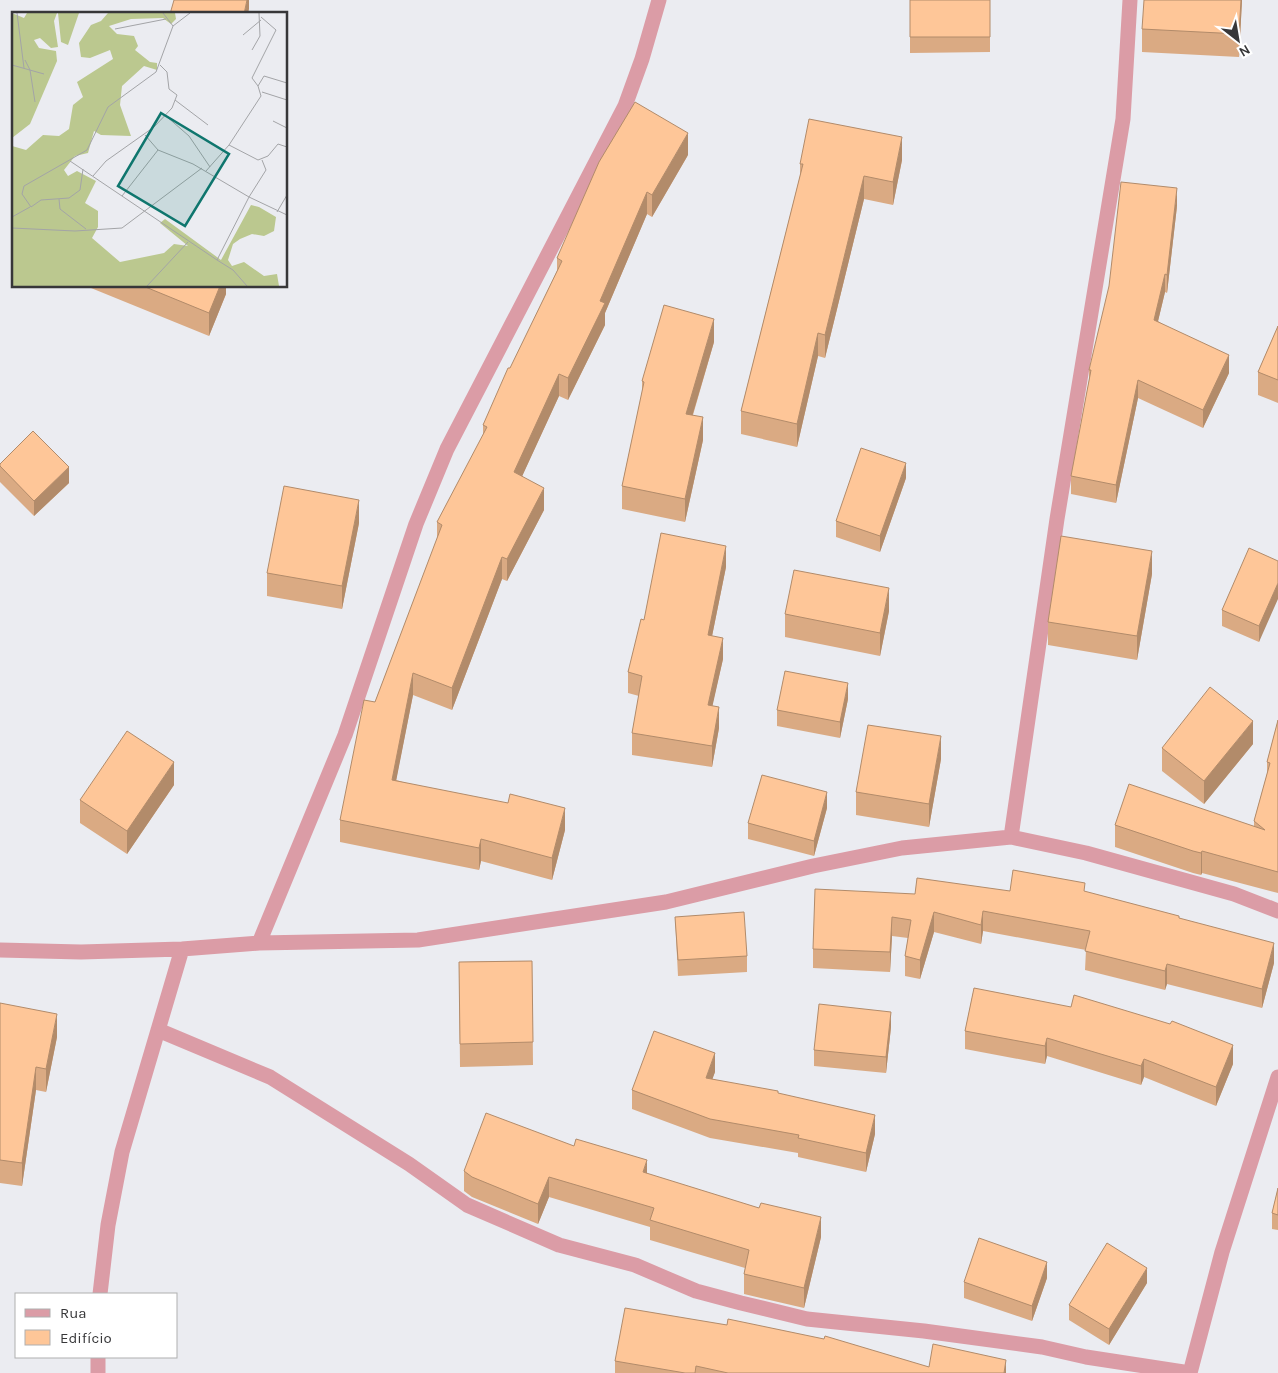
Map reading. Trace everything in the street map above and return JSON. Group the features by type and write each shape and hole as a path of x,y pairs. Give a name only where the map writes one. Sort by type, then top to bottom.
{"street":[{"path":"259,943 345,736 416,524 447,449 625,106 660,0"},
{"path":"1011,837 1057,519 1123,119 1130,0"},
{"path":"0,950 80,952 182,949 259,943 418,940 666,902 814,866 902,848 1011,837 1094,855 1234,894 1278,911"},
{"path":"100,1293 108,1225 122,1152 182,949"},
{"path":"158,1030 270,1077 409,1164 467,1204 559,1245 635,1265 696,1291 808,1319 924,1331 1042,1347 1086,1357 1190,1373 1222,1252 1278,1077"},
{"path":"98,1358 98,1373"}],"building":[{"path":"174,0 247,0 244,12 171,12"},
{"path":"910,0 990,0 990,37 910,37"},
{"path":"1144,0 1241,0 1239,34 1142,29"},
{"path":"635,102 688,133 652,195 647,192 600,301 605,303 568,378 559,374 514,472 544,488 507,559 502,557 452,688 413,673 392,780 508,803 510,794 565,808 552,858 481,839 479,848 340,820 364,700 375,702 442,525 437,522 487,427 483,425 508,368 510,368 562,261 557,258 599,162"},
{"path":"809,119 902,137 893,182 864,176 825,335 818,333 797,424 741,411 803,164 800,164"},
{"path":"1121,182 1177,188 1167,275 1165,274 1154,320 1229,355 1203,410 1138,380 1116,485 1071,476 1091,370 1089,370 1109,286"},
{"path":"148,288 219,288 209,313"},
{"path":"664,305 714,319 686,414 703,417 685,499 622,486 644,382 642,381"},
{"path":"1278,326 1278,380 1258,372"},
{"path":"33,431 69,467 34,501 0,466"},
{"path":"861,448 906,463 880,536 836,521"},
{"path":"284,486 359,500 342,586 267,573"},
{"path":"661,533 726,546 708,635 723,638 708,705 719,707 712,746 632,733 642,676 628,672 641,619 644,620"},
{"path":"1061,536 1152,551 1137,636 1048,622"},
{"path":"1249,548 1278,561 1278,583 1259,626 1222,610"},
{"path":"794,570 889,588 880,633 785,614"},
{"path":"785,671 848,683 840,722 777,710"},
{"path":"1210,687 1253,721 1204,781 1162,748"},
{"path":"1278,720 1278,872 1202,851 1201,853 1193,851 1115,825 1129,784 1265,830 1254,821 1270,763 1267,762"},
{"path":"868,725 941,736 929,804 856,792"},
{"path":"127,731 174,762 127,831 80,800"},
{"path":"762,775 827,792 814,841 748,823"},
{"path":"1013,870 1085,883 1084,891 1274,943 1262,989 1167,964 1165,971 1085,951 1090,931 983,911 981,925 934,912 920,960 905,956 911,920 892,917 890,952 813,949 815,889 915,894 917,878 1010,891"},
{"path":"744,912 747,956 678,960 675,917"},
{"path":"532,961 533,1042 460,1044 459,962"},
{"path":"974,988 1071,1007 1074,995 1170,1024 1172,1021 1233,1045 1216,1087 1144,1059 1141,1066 1047,1038 1045,1046 965,1031"},
{"path":"0,1003 57,1014 46,1069 36,1067 22,1163 0,1160"},
{"path":"819,1004 891,1012 886,1057 814,1050"},
{"path":"654,1031 715,1053 706,1078 778,1091 778,1093 875,1115 866,1153 798,1138 799,1135 710,1119 632,1090"},
{"path":"486,1113 574,1146 576,1139 647,1160 643,1172 759,1208 761,1203 821,1217 804,1288 744,1274 749,1250 650,1220 654,1208 549,1177 538,1204 472,1177 464,1171"},
{"path":"1278,1188 1278,1215 1272,1213"},
{"path":"979,1238 1047,1262 1032,1306 964,1282"},
{"path":"1107,1243 1147,1268 1109,1329 1069,1305"},
{"path":"625,1308 727,1325 728,1319 824,1339 825,1336 929,1367 933,1344 1006,1360 1004,1373 728,1373 696,1366 695,1373 685,1373 615,1361"}]}
